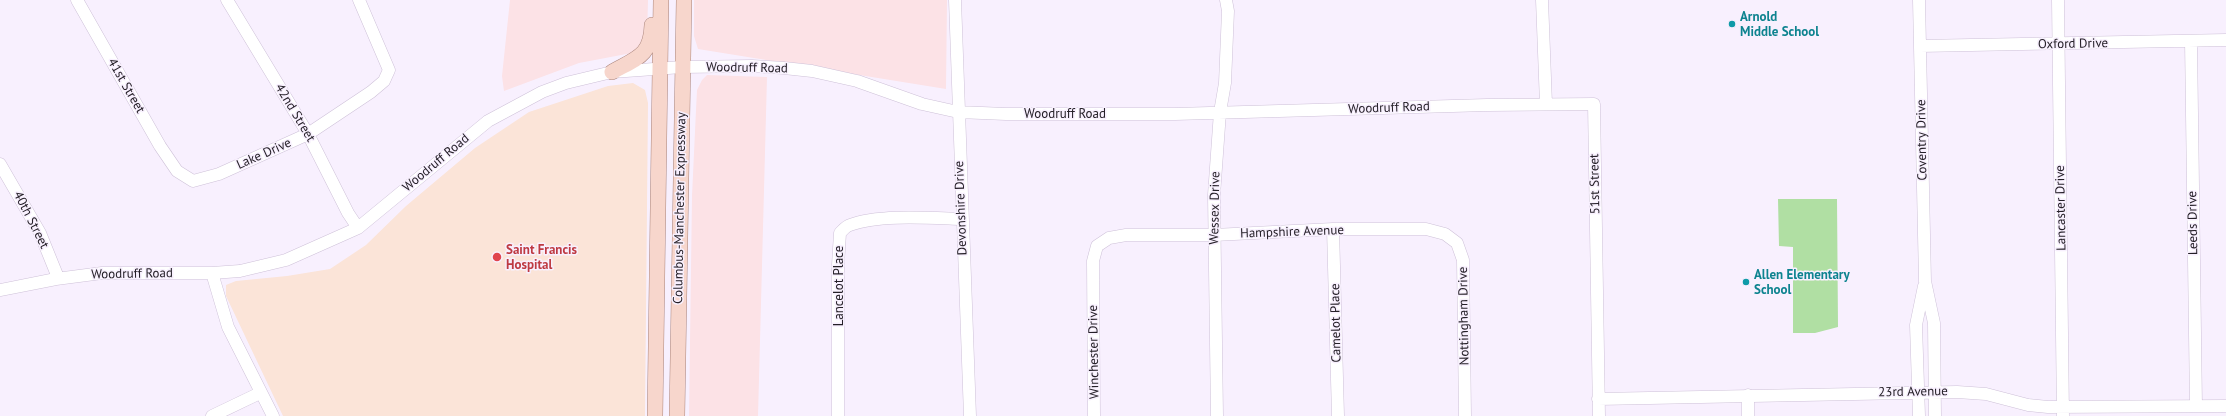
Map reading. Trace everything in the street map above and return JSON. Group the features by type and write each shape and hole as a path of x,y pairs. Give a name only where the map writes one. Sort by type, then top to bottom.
{"main road":[{"path":"612,72 643,55 648,49 651,39 653,0"},
{"name":"Columbus-Manchester Expressway","path":"655,416 661,0"},
{"name":"Columbus-Manchester Expressway","path":"677,414 684,0"},
{"path":"656,325 667,330 670,334 672,396 677,414"}],"street":[{"name":"41st Street","path":"77,0 160,146 177,171"},
{"name":"42nd Street","path":"227,0 308,134 348,214 358,228"},
{"name":"Lake Drive","path":"177,171 193,181 219,174 308,134 366,95 384,80 389,70 359,0"},
{"name":"Devonshire Drive","path":"955,0 970,416"},
{"name":"Wessex Drive","path":"1217,416 1214,195 1220,112 1225,83 1228,11 1226,0"},
{"path":"1542,0 1546,104"},
{"name":"Coventry Drive","path":"1919,0 1925,281 1934,323 1935,416"},
{"name":"Lancaster Drive","path":"2058,0 2063,411"},
{"name":"Oxford Drive","path":"1920,46 2226,40"},
{"name":"Leeds Drive","path":"2190,41 2196,406"},
{"name":"Woodruff Road","path":"0,290 56,279 129,271 212,273 240,271 286,260 358,228 488,122 542,92 566,83 612,72 682,67 752,66 812,71 864,83 922,104 958,112 1006,114 1220,112 1546,104"},
{"name":"51st Street","path":"1546,104 1594,104 1599,416"},
{"name":"40th Street","path":"0,164 40,233 57,275 56,279"},
{"name":"Lancelot Place","path":"838,416 838,265 840,232 848,225 860,222 919,218 962,219"},
{"name":"Hampshire Avenue","path":"1093,287 1093,261 1097,246 1109,238 1126,235 1214,235 1334,229 1412,229"},
{"name":"Camelot Place","path":"1334,229 1338,416"},
{"name":"Nottingham Drive","path":"1412,229 1426,229 1445,234 1458,243 1463,260 1465,416"},
{"path":"212,273 228,327 260,393 273,416"},
{"name":"Coventry Drive","path":"1918,416 1916,325 1925,281"},
{"name":"Winchester Drive","path":"1093,287 1094,416"},
{"name":"23rd Avenue","path":"1598,399 1935,392 1986,394 2028,405 2063,411 2226,406"},
{"path":"212,416 260,393"},
{"path":"1748,395 1748,416"}],"shaded area":[{"path":"510,0 648,0 647,39 637,52 579,63 504,91 502,76"},
{"path":"694,0 947,0 946,89 698,49 694,36"},
{"path":"707,75 767,77 758,416 689,416 692,196 697,90 702,80"},
{"name":"Saint Francis Hospital","path":"633,83 645,90 648,103 645,416 283,416 226,296 226,285 236,281 287,276 330,269 366,245 406,206 475,148 529,112 608,86"}],"green space":[{"path":"1778,199 1837,199 1838,327 1815,333 1793,333 1793,247 1779,246"}],"place":[{"name":"Arnold Middle School","path":"1732,24"},
{"name":"Saint Francis Hospital","path":"497,257"},
{"name":"Allen Elementary School","path":"1746,282"}]}
